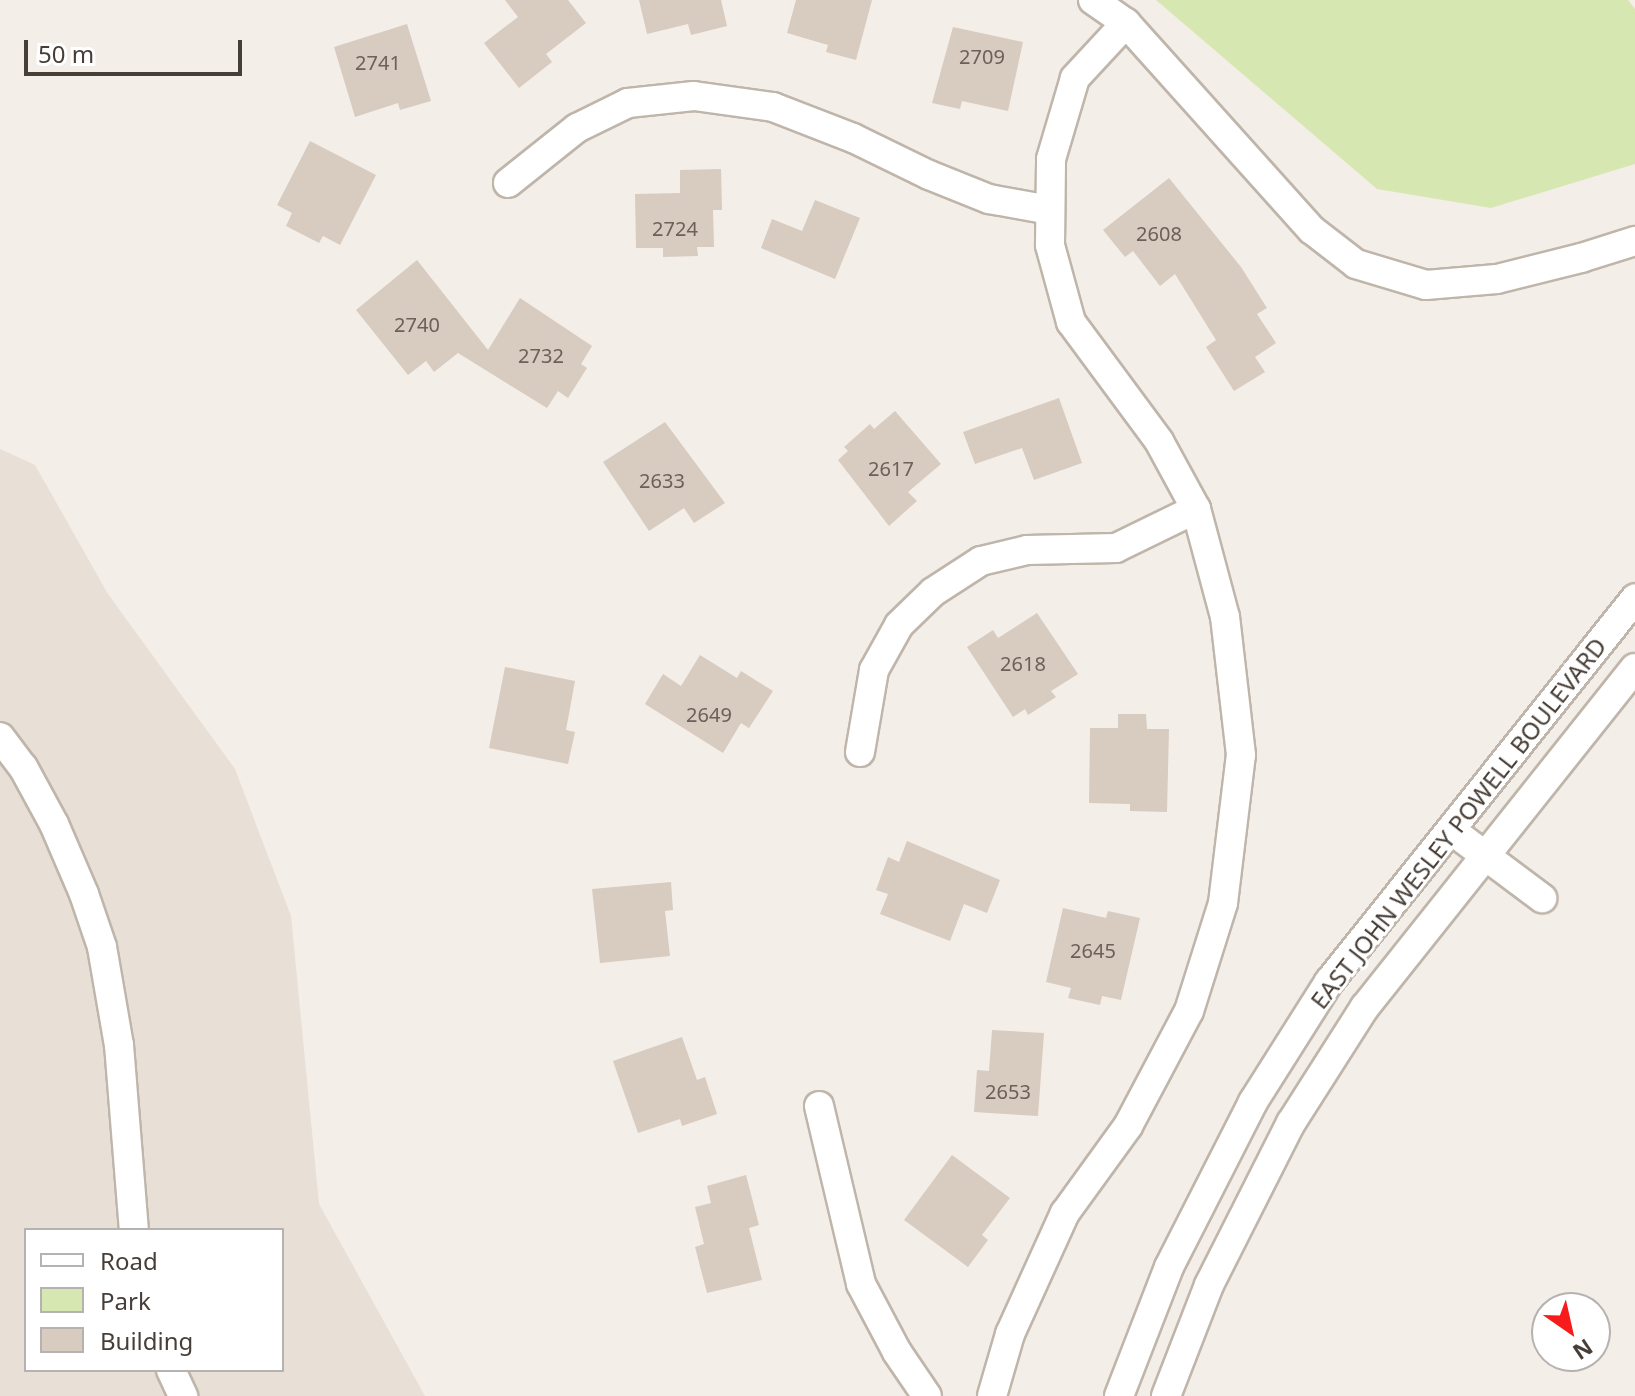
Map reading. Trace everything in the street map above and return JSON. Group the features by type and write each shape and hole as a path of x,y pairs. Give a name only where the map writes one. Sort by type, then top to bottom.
{"street":[{"path":"1093,0 1126,23 1312,230 1356,264 1426,285 1497,279 1635,241"},
{"path":"992,1396 1010,1334 1065,1213 1128,1126 1189,1011 1223,903 1241,755 1225,617 1196,509 1159,441 1071,322 1050,245 1051,159 1075,78 1126,23"},
{"path":"508,183 577,128 628,103 694,96 773,107 853,138 929,175 989,199 1050,210"},
{"path":"860,752 874,670 899,625 933,592 981,561 1027,550 1116,548 1196,509"},
{"name":"EAST JOHN WESLEY POWELL BOULEVARD","path":"1119,1396 1169,1267 1253,1102 1329,982 1635,598"},
{"name":"EAST JOHN WESLEY POWELL BOULEVARD","path":"1166,1396 1209,1285 1291,1123 1365,1007 1635,668"},
{"path":"0,737 23,767 54,824 84,894 102,947 119,1045 134,1228"},
{"path":"1451,830 1542,898"},
{"path":"819,1106 861,1284 897,1352 927,1396"},
{"path":"172,1372 183,1396"}],"shaded area":[{"path":"0,449 35,465 108,594 235,769 291,916 319,1204 425,1396 0,1396"}],"green space":[{"path":"1156,0 1628,0 1635,9 1635,164 1491,208 1377,189"}],"building":[{"path":"505,0 568,0 586,23 546,54 552,62 519,88 484,43 518,17"},
{"path":"639,0 721,0 727,26 691,35 688,24 647,34"},
{"path":"796,0 872,0 856,60 826,52 828,45 787,33"},
{"path":"407,24 431,101 400,110 398,103 355,117 334,47"},
{"path":"953,27 1023,42 1008,111 962,101 960,109 932,103"},
{"path":"310,141 376,175 340,245 323,236 319,243 286,226 292,213 277,205"},
{"path":"721,169 722,210 713,210 714,247 697,247 698,256 663,257 663,248 636,248 635,194 680,193 680,170"},
{"path":"1169,178 1241,267 1267,308 1257,314 1276,343 1255,357 1265,372 1234,391 1206,347 1216,340 1175,274 1160,286 1133,251 1125,257 1103,230"},
{"path":"815,200 860,218 835,279 761,248 772,219 802,231"},
{"path":"417,260 488,350 520,298 592,346 581,364 587,368 568,398 558,391 547,408 458,353 434,372 426,361 408,375 356,310"},
{"path":"1059,398 1082,463 1034,480 1022,448 975,464 963,432"},
{"path":"895,411 941,464 908,492 917,501 889,526 838,460 848,451 844,447 870,424 874,429"},
{"path":"665,422 725,503 694,523 684,508 649,531 603,462"},
{"path":"1037,613 1078,674 1051,691 1056,697 1028,715 1025,709 1013,717 967,647 993,630 998,638"},
{"path":"700,655 737,678 741,671 773,691 749,728 741,723 723,753 645,704 663,674 681,686"},
{"path":"505,667 575,681 566,730 575,732 568,764 489,748"},
{"path":"1118,714 1146,714 1147,729 1169,729 1167,812 1130,811 1130,804 1089,803 1090,728 1118,728"},
{"path":"907,841 1000,880 987,913 964,904 950,941 880,914 888,894 876,890 888,857 899,862"},
{"path":"671,882 673,910 665,911 670,956 600,963 592,889"},
{"path":"1063,908 1106,918 1108,911 1140,918 1121,1000 1102,996 1100,1005 1068,998 1071,988 1046,982"},
{"path":"992,1030 1044,1033 1038,1116 974,1112 977,1070 989,1071"},
{"path":"682,1037 697,1080 705,1077 717,1114 682,1126 680,1119 638,1133 613,1061"},
{"path":"952,1155 1010,1198 982,1235 988,1240 968,1267 904,1220"},
{"path":"746,1175 759,1225 749,1228 762,1280 707,1293 695,1247 704,1244 695,1207 711,1203 707,1186"}]}
